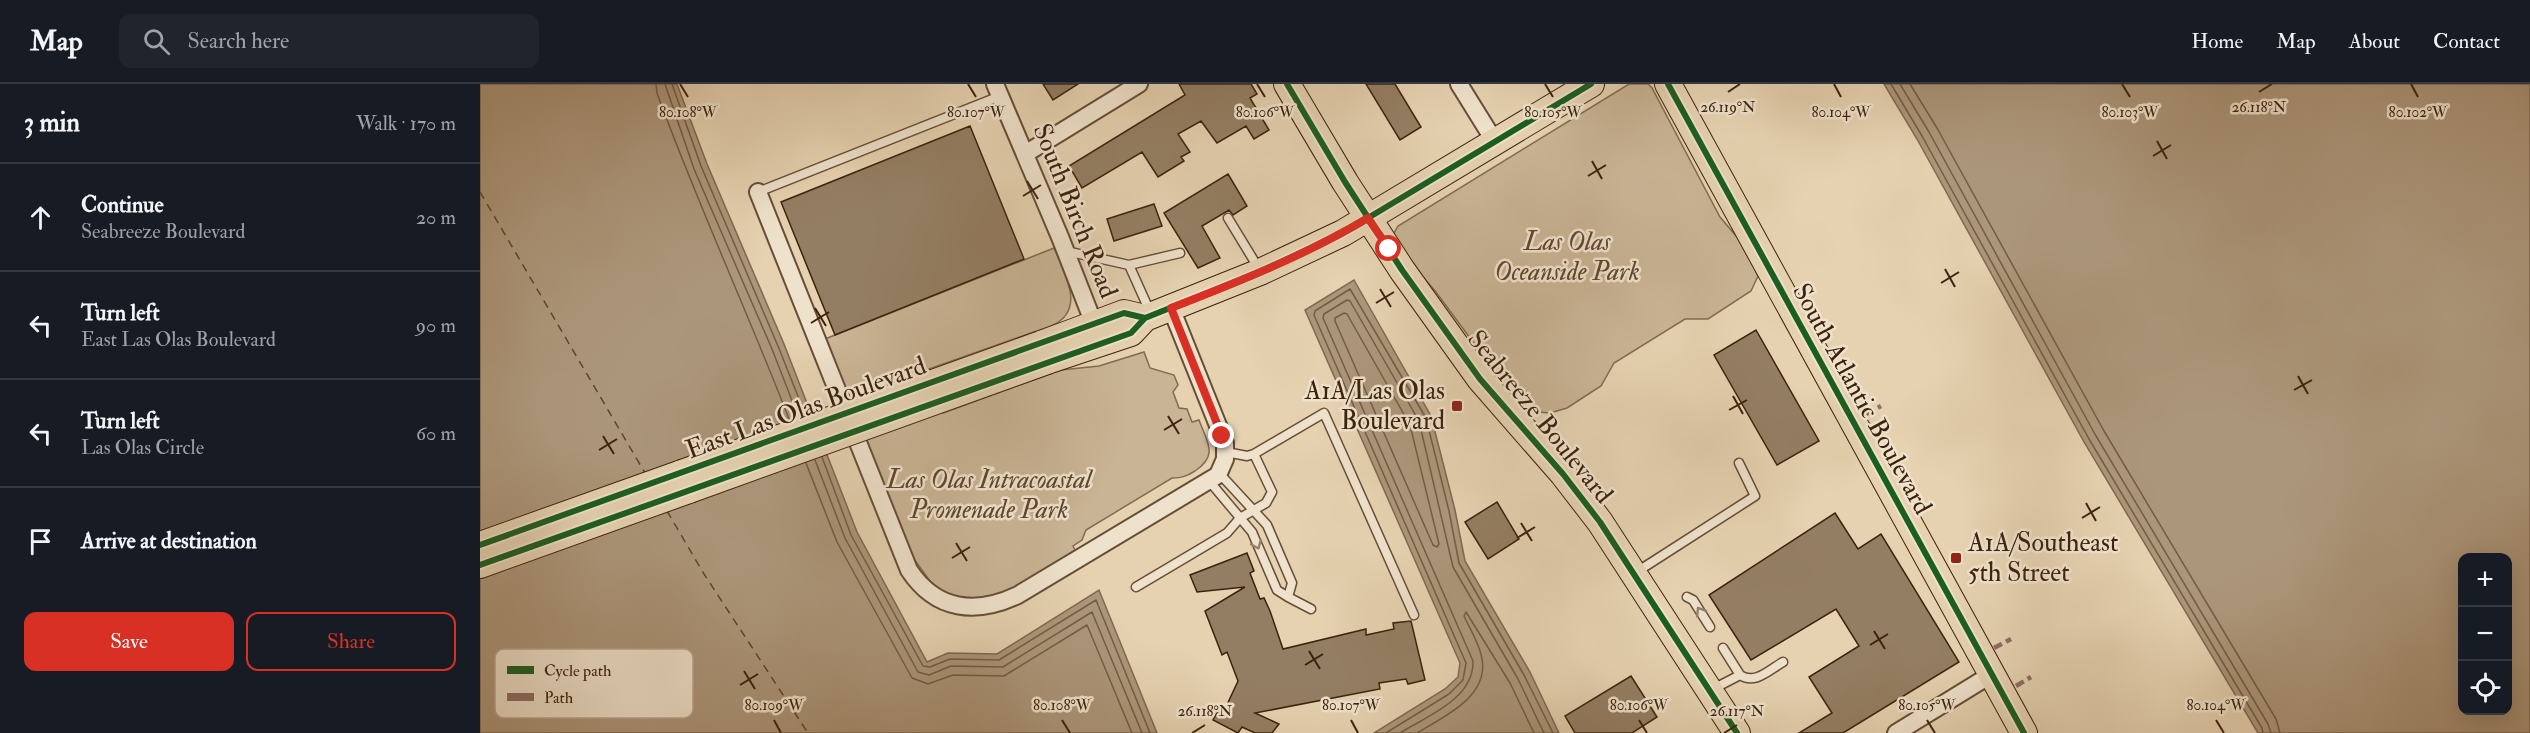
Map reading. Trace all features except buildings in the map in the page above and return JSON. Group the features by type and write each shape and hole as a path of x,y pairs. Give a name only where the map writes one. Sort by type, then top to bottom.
{"main road":[{"name":"Seabreeze Boulevard","path":"1287,84 1368,218 1470,366 1582,497 1635,573 1737,733"},
{"name":"East Las Olas Boulevard","path":"480,545 1044,353 1131,333 1156,313 1260,272 1343,233 1591,84"},
{"name":"South Atlantic Boulevard","path":"1668,84 2024,733"},
{"name":"East Las Olas Boulevard","path":"480,566 1044,353 1094,324 1124,314 1156,313"}],"street":[{"path":"1025,154 1139,84"},
{"path":"1459,84 1495,142"},
{"name":"South Birch Road","path":"997,90 1066,250 1094,324"},
{"path":"758,192 904,559 915,580 945,602 969,608 995,605 1005,601 1214,477 1223,467 1226,452 1222,436 1156,313"},
{"path":"1896,733 1992,674"}],"lane":[{"path":"758,192 997,90"},
{"path":"1228,218 1260,272"},
{"path":"1066,250 1129,265 1180,253"},
{"path":"1129,265 1156,313"},
{"path":"1226,452 1246,456 1254,454 1324,413 1414,615"},
{"path":"1136,587 1227,533 1240,518 1266,503 1272,492 1254,454"},
{"path":"1635,573 1755,496 1739,463"},
{"path":"1214,477 1267,525 1292,583 1288,597"},
{"path":"1214,477 1240,518 1252,532 1277,590 1311,609"},
{"path":"1687,597 1693,600 1710,627"},
{"path":"1723,648 1740,675 1747,680 1754,680 1783,662"},
{"path":"1710,691 1740,675"}],"green space":[{"name":"Las Olas Oceanside Park","path":"1629,84 1648,84 1652,88 1720,217 1742,243 1758,276 1751,291 1708,319 1685,319 1614,363 1601,386 1567,408 1550,413 1538,412 1521,403 1504,384 1436,292 1406,257 1393,235 1398,226"},
{"name":"Las Olas Intracoastal Promenade Park","path":"1054,248 1070,291 1071,302 1068,311 1062,319 1051,326 929,369 943,413 1061,370 1099,366 1144,352 1150,368 1174,375 1178,385 1173,392 1179,408 1187,409 1192,422 1199,420 1208,442 1209,454 1195,471 1179,478 1172,478 1086,530 1082,540 1073,546 1076,552 1001,597 971,601 944,592 932,584 914,559 825,339"}],"water":[{"path":"480,84 677,84 707,164 784,344 857,532 927,662 948,653 997,654 1099,590 1157,733 480,733"},
{"path":"1884,84 2530,84 2530,733 2258,733 2084,442 1917,139"},
{"path":"1354,280 1431,416 1455,510 1465,561 1530,672 1559,733 1374,733 1445,689 1458,677 1460,663 1305,310"}],"ferry route":[{"path":"480,192 645,473"},
{"path":"667,511 704,574 808,733"}],"marked path":[{"path":"1866,414 1881,406"},
{"path":"1994,648 2011,639"},
{"path":"2016,686 2031,677"}],"cycle path":[{"path":"1287,84 1345,182 1402,270 1480,379 1563,474 1600,522 1737,733"},
{"path":"480,565 1131,333 1145,318 1260,272 1343,233 1591,84"},
{"path":"1668,84 2024,733"},
{"path":"480,545 1124,313 1145,318"}],"place":[{"name":"A1A/Las Olas Boulevard","path":"1457,406"},
{"name":"A1A/Southeast 5th Street","path":"1956,558"}],"route":[{"path":"1222,436 1171,308 1272,267 1343,233 1368,218 1389,249"}]}
